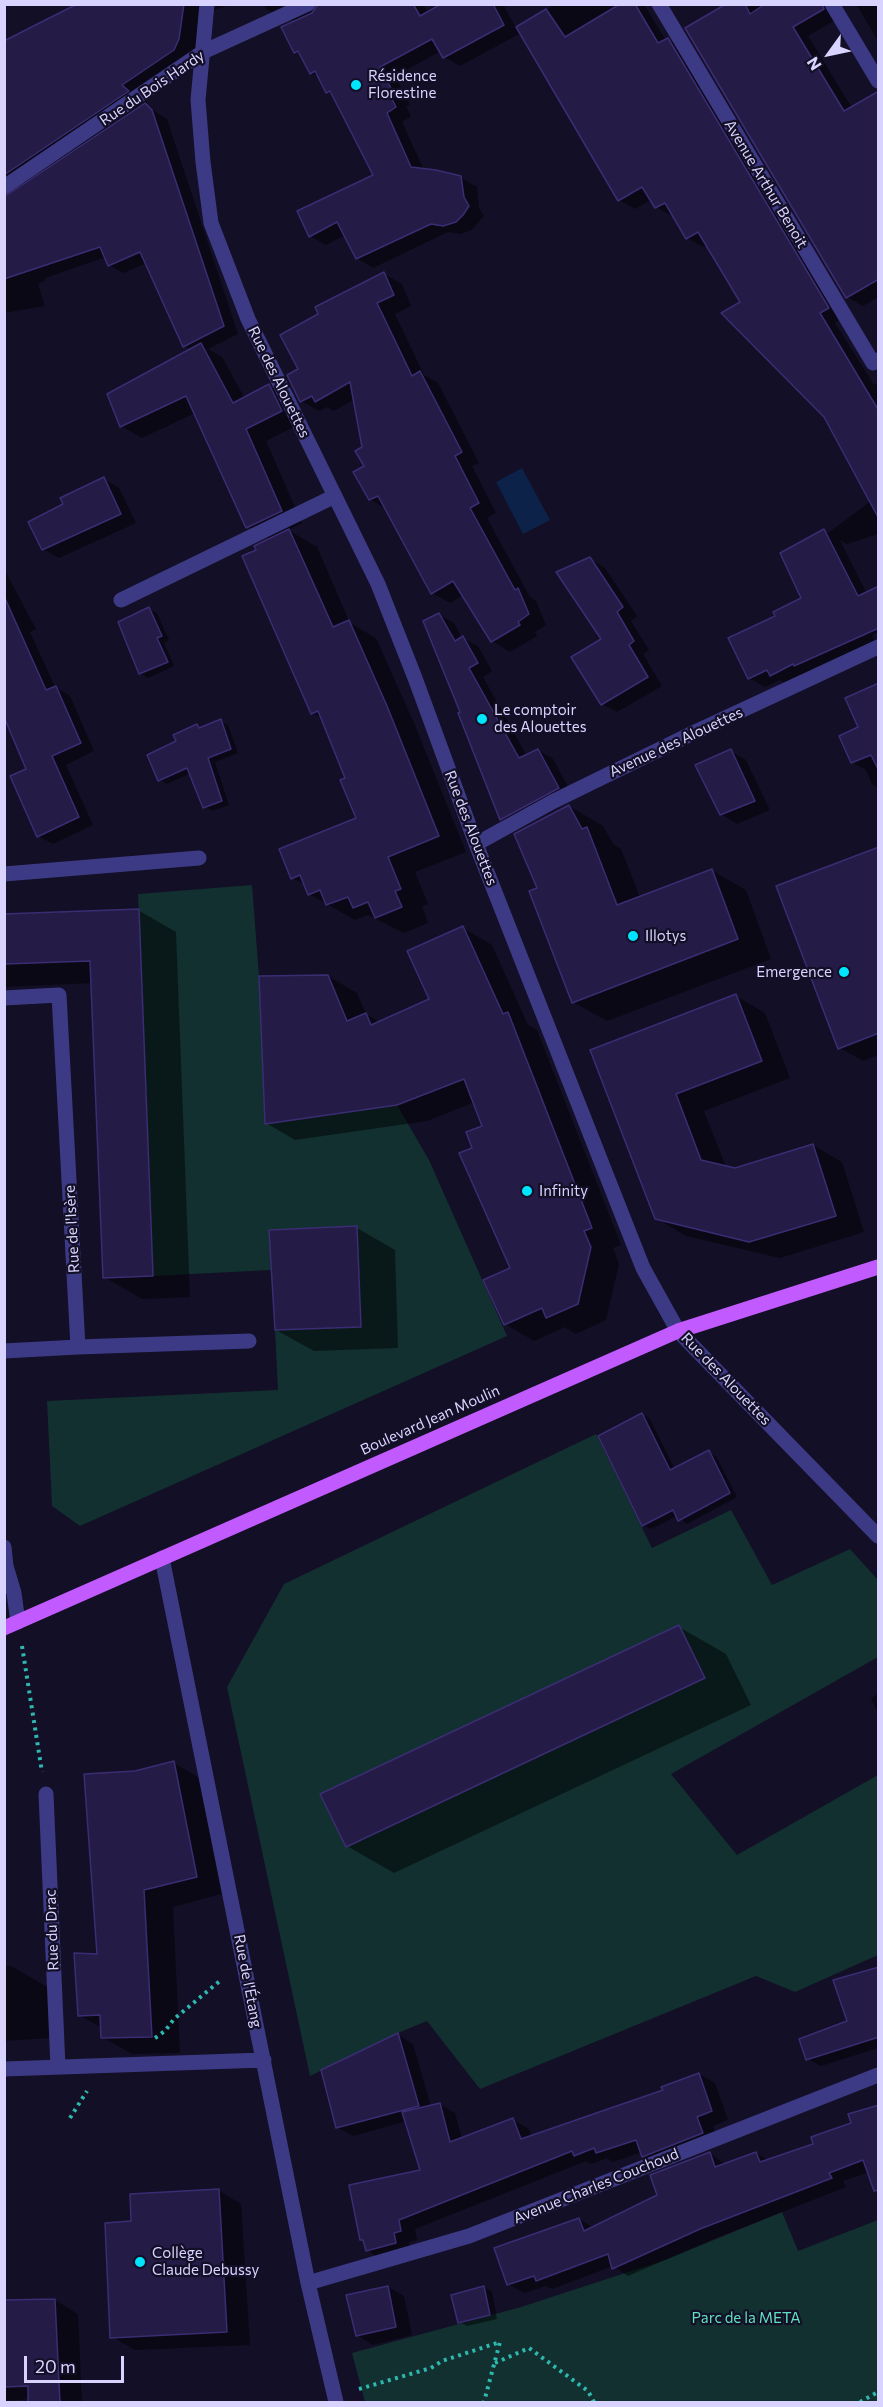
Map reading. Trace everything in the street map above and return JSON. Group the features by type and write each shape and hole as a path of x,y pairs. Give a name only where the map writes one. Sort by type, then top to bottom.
{"main road":[{"name":"Boulevard Jean Moulin","path":"11,1625 678,1331 879,1266"}],"street":[{"name":"Rue des Alouettes","path":"207,4 198,100 202,162 211,223 249,319 382,595 476,844 643,1268 678,1331 879,1536"},
{"name":"Rue du Bois Hardy","path":"4,187 203,52 309,4"},
{"name":"Avenue Arthur Benoit","path":"659,4 877,365"},
{"path":"832,4 879,81"},
{"path":"121,600 335,495"},
{"name":"Avenue des Alouettes","path":"476,844 562,797 879,647"},
{"path":"4,874 199,858"},
{"name":"Rue de l'Isère","path":"4,998 60,995 78,1347"},
{"path":"4,1351 249,1341"},
{"path":"4,1547 6,1566 14,1593 11,1625"},
{"name":"Rue de l'Étang","path":"162,1558 308,2283 336,2399"},
{"name":"Rue du Drac","path":"46,1794 58,2067"},
{"path":"4,2069 264,2060"},
{"name":"Avenue Charles Couchoud","path":"308,2283 469,2236 879,2074"}],"path":[{"path":"11,1625 31,1710 46,1794"},
{"path":"152,2039 165,2031 174,2019 225,1978 244,1959"},
{"path":"70,2118 104,2066"},
{"path":"336,2399 431,2368 442,2361 500,2342 484,2403"},
{"path":"495,2363 529,2348 588,2391 594,2403"},
{"path":"860,2403 879,2392"}],"green space":[{"path":"252,885 259,976 265,1123 397,1105 429,1160 507,1336 80,1526 52,1506 47,1401 278,1390 275,1330 361,1326 357,1226 270,1230 271,1270 153,1276 138,894"},
{"path":"596,1434 652,1548 731,1510 772,1585 850,1549 878,1580 878,1657 671,1774 737,1855 878,1775 878,1955 795,1992 756,1976 480,2089 427,2021 310,2076 227,1687 284,1584"},
{"name":"Parc de la META","path":"782,2212 798,2251 878,2220 878,2402 365,2402 352,2353 521,2307 665,2260"}],"water":[{"path":"522,468 550,520 523,534 496,482"}],"building":[{"path":"77,4 184,4 179,39 174,50 122,85 129,91 4,175 4,41"},
{"path":"318,4 413,4 420,16 441,4 493,4 504,25 443,58 432,39 380,67 395,96 391,97 396,107 387,113 411,167 461,176 464,197 469,206 456,222 443,226 431,224 356,259 337,222 309,237 297,211 373,175 330,91 326,93 315,71 310,74 298,51 294,53 281,27 312,13"},
{"path":"620,4 635,4 658,43 668,38 829,308 820,313 879,411 879,519 824,417 721,313 740,302 698,232 686,239 665,203 655,208 642,187 618,201 516,27 546,9 565,37"},
{"path":"726,4 745,4 750,14 765,4 822,4 824,9 793,27 844,111 879,91 879,279 846,298 685,28"},
{"path":"145,103 152,110 224,326 183,347 140,252 108,266 100,247 4,279 4,197"},
{"path":"384,272 394,295 377,303 412,376 420,371 462,452 455,456 479,503 470,508 515,590 518,588 529,614 518,622 520,625 491,642 453,581 431,594 378,496 369,500 353,472 364,466 355,451 362,447 350,382 315,402 312,396 300,402 287,375 298,369 280,335 318,314 315,307"},
{"path":"201,343 233,403 269,384 282,411 246,429 282,511 246,528 186,396 120,427 107,394"},
{"path":"104,477 121,514 42,550 28,522 63,504 60,498"},
{"path":"289,529 333,627 349,620 387,706 439,836 388,857 401,889 395,891 402,907 375,918 368,902 353,908 348,897 326,905 320,890 308,895 300,875 291,879 279,849 356,818 340,780 345,778 318,711 311,714 242,556 256,550 254,546"},
{"path":"824,529 858,596 879,586 879,628 770,676 767,670 748,679 728,638 775,616 773,612 801,598 780,553"},
{"path":"590,557 623,607 617,612 634,641 629,645 648,677 601,705 571,657 601,639 556,572"},
{"path":"4,596 46,690 56,686 81,743 52,756 79,817 37,837 10,776 26,769 4,717"},
{"path":"149,607 162,636 157,638 168,662 139,674 118,622"},
{"path":"439,613 455,641 463,636 478,663 469,668 519,758 538,749 559,788 500,820 423,621"},
{"path":"879,683 879,771 871,755 851,763 839,736 858,727 845,698"},
{"path":"221,719 231,749 208,758 222,801 203,808 187,768 158,781 147,755 176,741 173,735 197,724 199,728"},
{"path":"731,749 755,801 720,815 695,765"},
{"name":"Illotys","path":"569,805 582,829 587,827 617,905 712,869 738,939 572,1003 529,891 537,888 514,834"},
{"name":"Emergence","path":"879,847 879,1033 838,1049 776,886"},
{"path":"139,909 153,1276 103,1278 90,961 4,964 4,914"},
{"path":"463,926 503,1014 508,1012 592,1228 584,1231 591,1247 578,1304 546,1318 542,1308 504,1325 483,1280 510,1268 459,1153 472,1148 466,1132 482,1126 464,1079 397,1105 265,1124 259,976 328,975 347,1021 366,1013 371,1025 429,999 407,951"},
{"path":"736,994 762,1061 676,1094 701,1160 735,1168 813,1144 836,1216 749,1242 655,1219 590,1050"},
{"path":"357,1226 361,1327 275,1330 269,1230"},
{"path":"642,1413 670,1470 709,1450 730,1493 678,1521 673,1510 642,1526 598,1436"},
{"path":"679,1625 705,1678 346,1847 320,1794"},
{"path":"174,1761 197,1877 144,1890 152,2037 101,2038 100,2015 78,2016 74,1953 97,1954 84,1774 135,1771"},
{"path":"879,1967 879,2037 806,2060 799,2039 847,2021 833,1980"},
{"path":"398,2033 419,2106 336,2128 321,2070"},
{"path":"699,2073 712,2111 697,2117 703,2133 642,2157 636,2140 596,2153 594,2148 574,2156 572,2151 399,2220 401,2231 394,2233 396,2243 366,2251 363,2240 360,2240 349,2185 420,2170 402,2112 440,2103 450,2142 513,2118 521,2139 663,2090 661,2087"},
{"path":"879,2105 879,2190 874,2191 863,2160 829,2173 832,2178 700,2229 612,2269 608,2254 536,2281 534,2276 507,2285 494,2248 579,2218 584,2231 657,2195 650,2175 710,2152 715,2167 756,2152 760,2162 813,2144 811,2137 851,2123 848,2114"},
{"path":"219,2189 227,2332 110,2338 105,2223 131,2221 130,2194"},
{"path":"388,2286 396,2327 356,2336 346,2295"},
{"path":"484,2286 490,2315 458,2323 451,2295"},
{"path":"55,2299 60,2403 28,2403 28,2386 4,2387 4,2300"}],"place":[{"name":"Résidence Florestine","path":"356,85"},
{"name":"Le comptoir des Alouettes","path":"482,719"},
{"name":"Illotys","path":"633,936"},
{"name":"Emergence","path":"844,972"},
{"name":"Infinity","path":"527,1191"},
{"name":"Collège Claude Debussy","path":"140,2262"}]}
